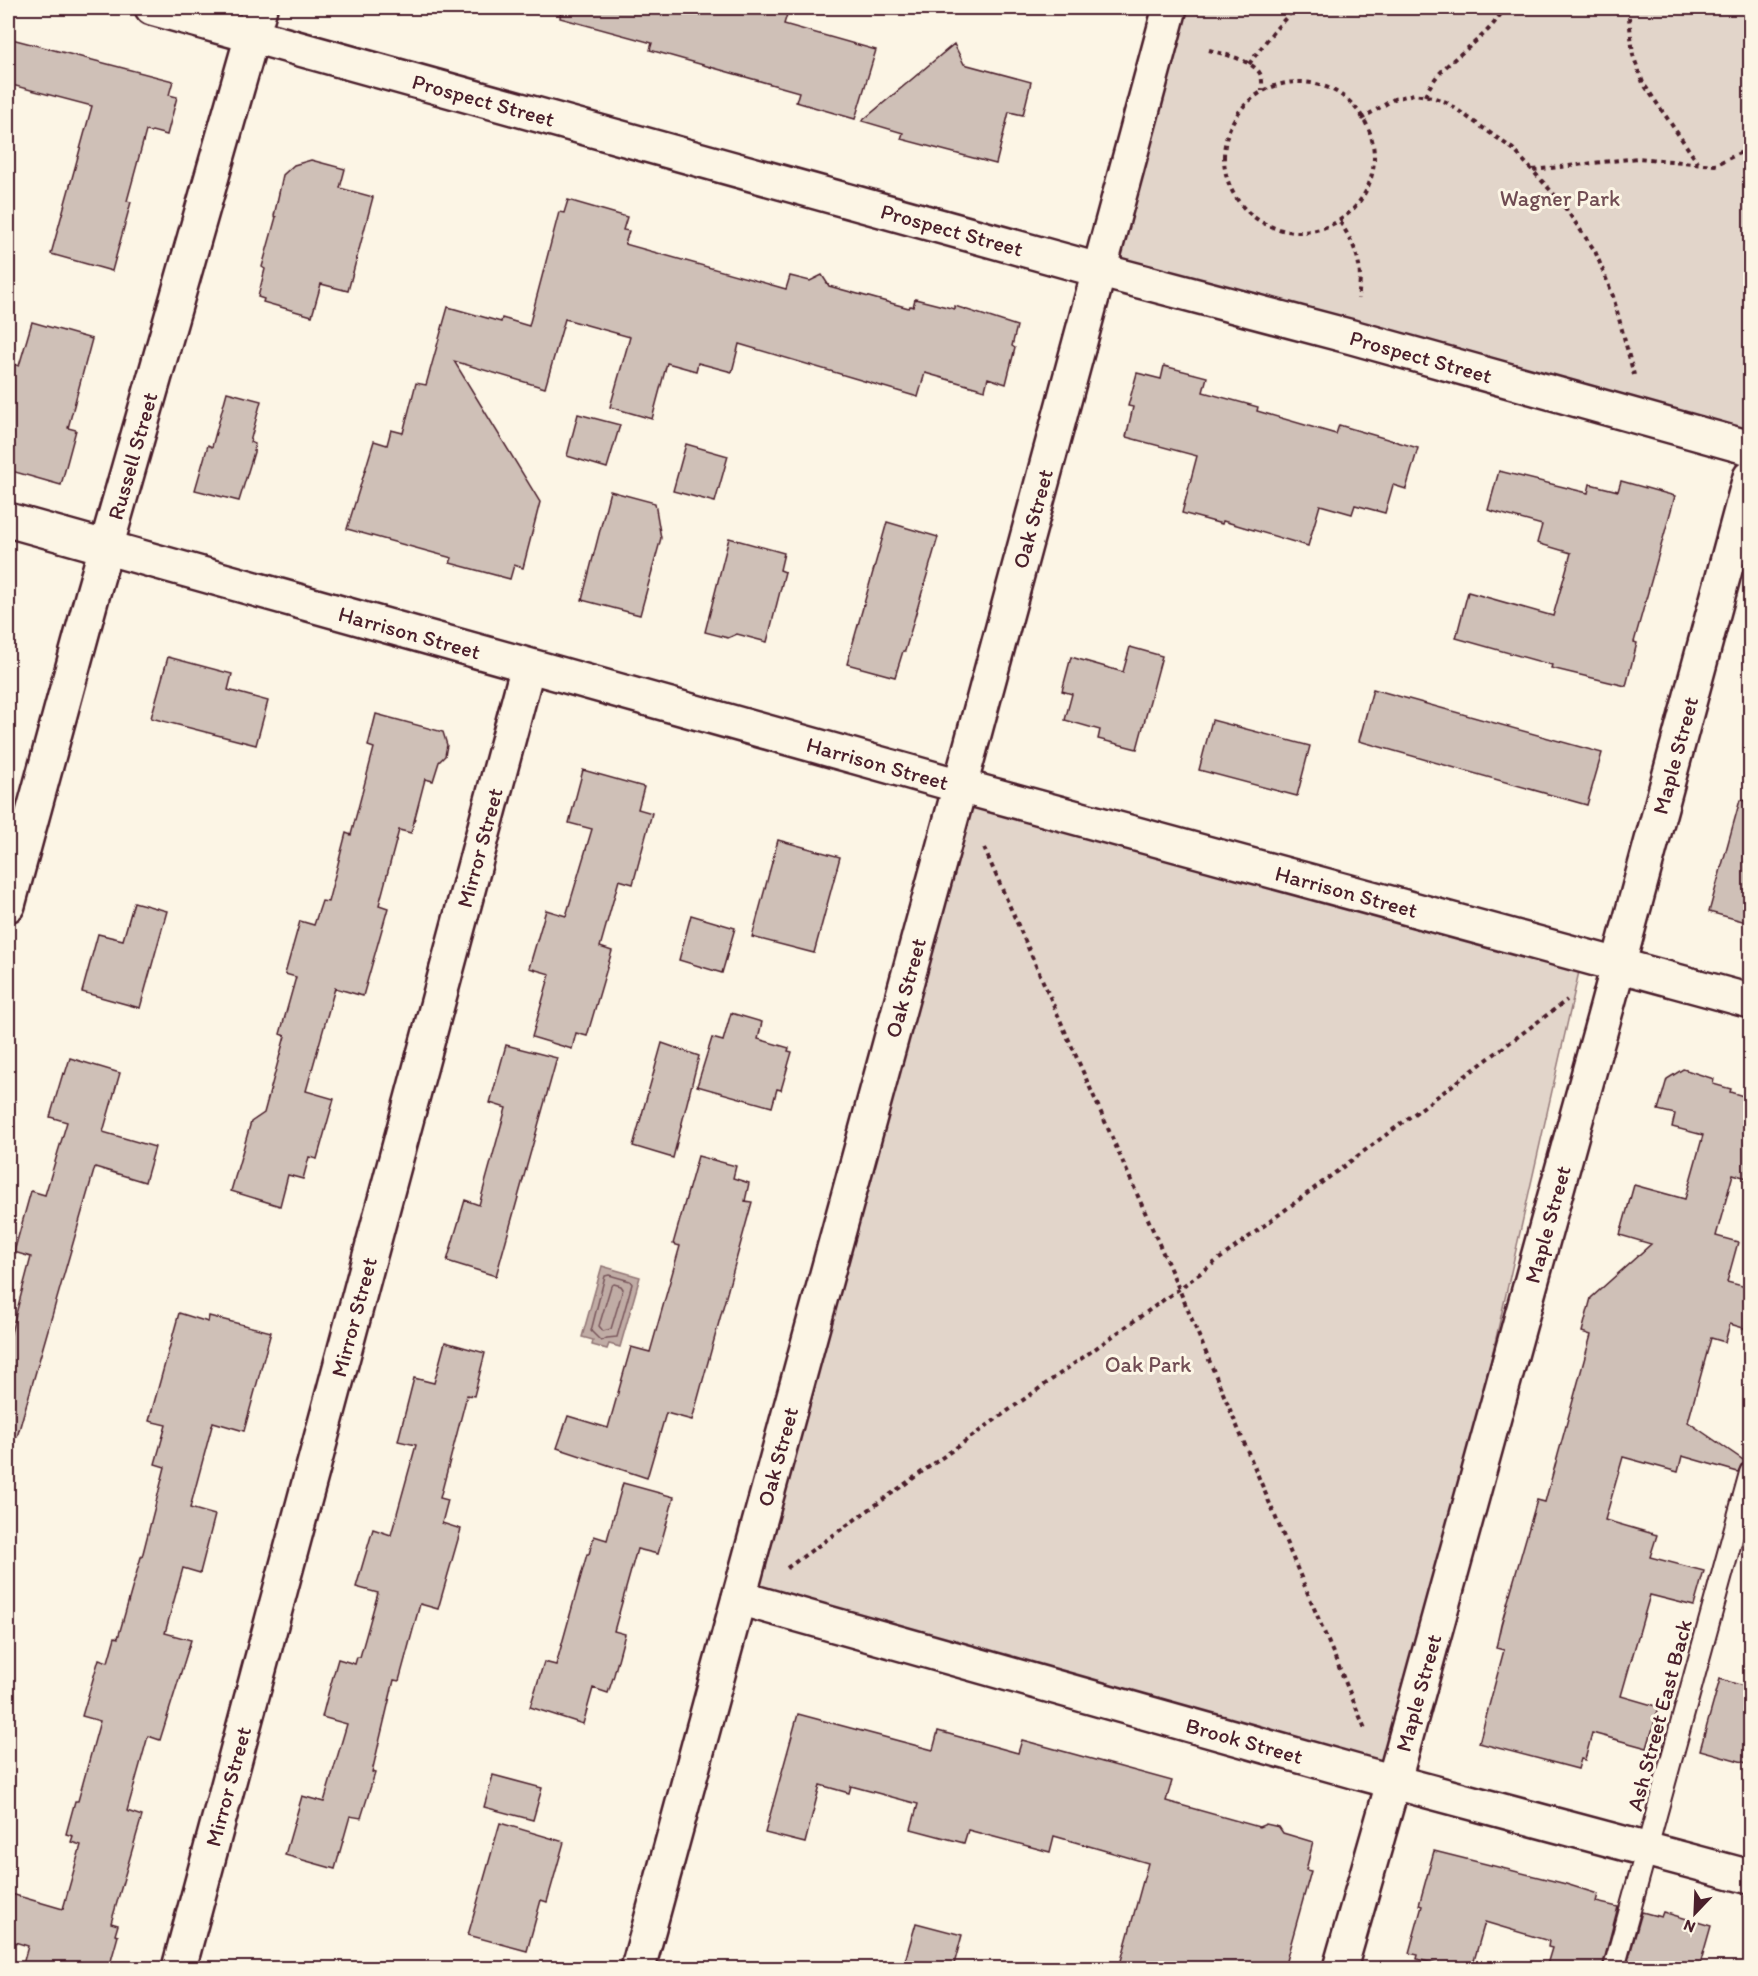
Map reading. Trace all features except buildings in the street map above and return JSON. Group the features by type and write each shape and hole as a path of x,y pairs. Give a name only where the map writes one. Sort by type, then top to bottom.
{"street":[{"name":"Prospect Street","path":"153,8 256,21 1098,270 1352,337 1750,448"},
{"name":"Oak Street","path":"638,1968 1170,8"},
{"name":"Russell Street","path":"8,905 256,21"},
{"name":"Maple Street","path":"1340,1968 1619,964 1750,477"},
{"name":"Harrison Street","path":"8,520 960,786 1750,1001"},
{"name":"Mirror Street","path":"179,1968 528,666"},
{"name":"Brook Street","path":"739,1598 1750,1877"}],"lane":[{"name":"Ash Street East Back","path":"1614,1968 1750,1473"}],"path":[{"path":"1249,64 1295,8"},
{"path":"1425,96 1435,78 1493,27 1504,8"},
{"path":"1628,8 1633,55 1643,83 1698,164"},
{"path":"1209,50 1249,64 1258,71 1262,91"},
{"path":"1301,80 1316,82 1330,88 1346,100 1361,119 1373,148 1374,165 1371,184 1366,195 1348,218 1319,231 1300,233 1285,231 1268,224 1238,201 1227,183 1224,171 1230,130 1241,109 1262,91 1287,82 1301,80"},
{"path":"1361,119 1394,99 1414,94 1432,96 1446,102 1513,148 1561,202 1595,251 1613,296 1634,376"},
{"path":"1532,170 1638,158 1715,165 1750,148"},
{"path":"1340,222 1353,243 1359,263 1361,278 1358,299"},
{"path":"981,840 1179,1289 1366,1731"},
{"path":"784,1571 1179,1289 1570,998"}],"green space":[{"name":"Wagner Park","path":"1170,8 1750,8 1750,448 1098,270"},
{"name":"Oak Park","path":"959,791 1583,954 1405,1740 1394,1780 739,1598"}],"water":[{"path":"602,1266 640,1277 620,1347 609,1344 607,1349 592,1345 593,1340 582,1337"}]}
